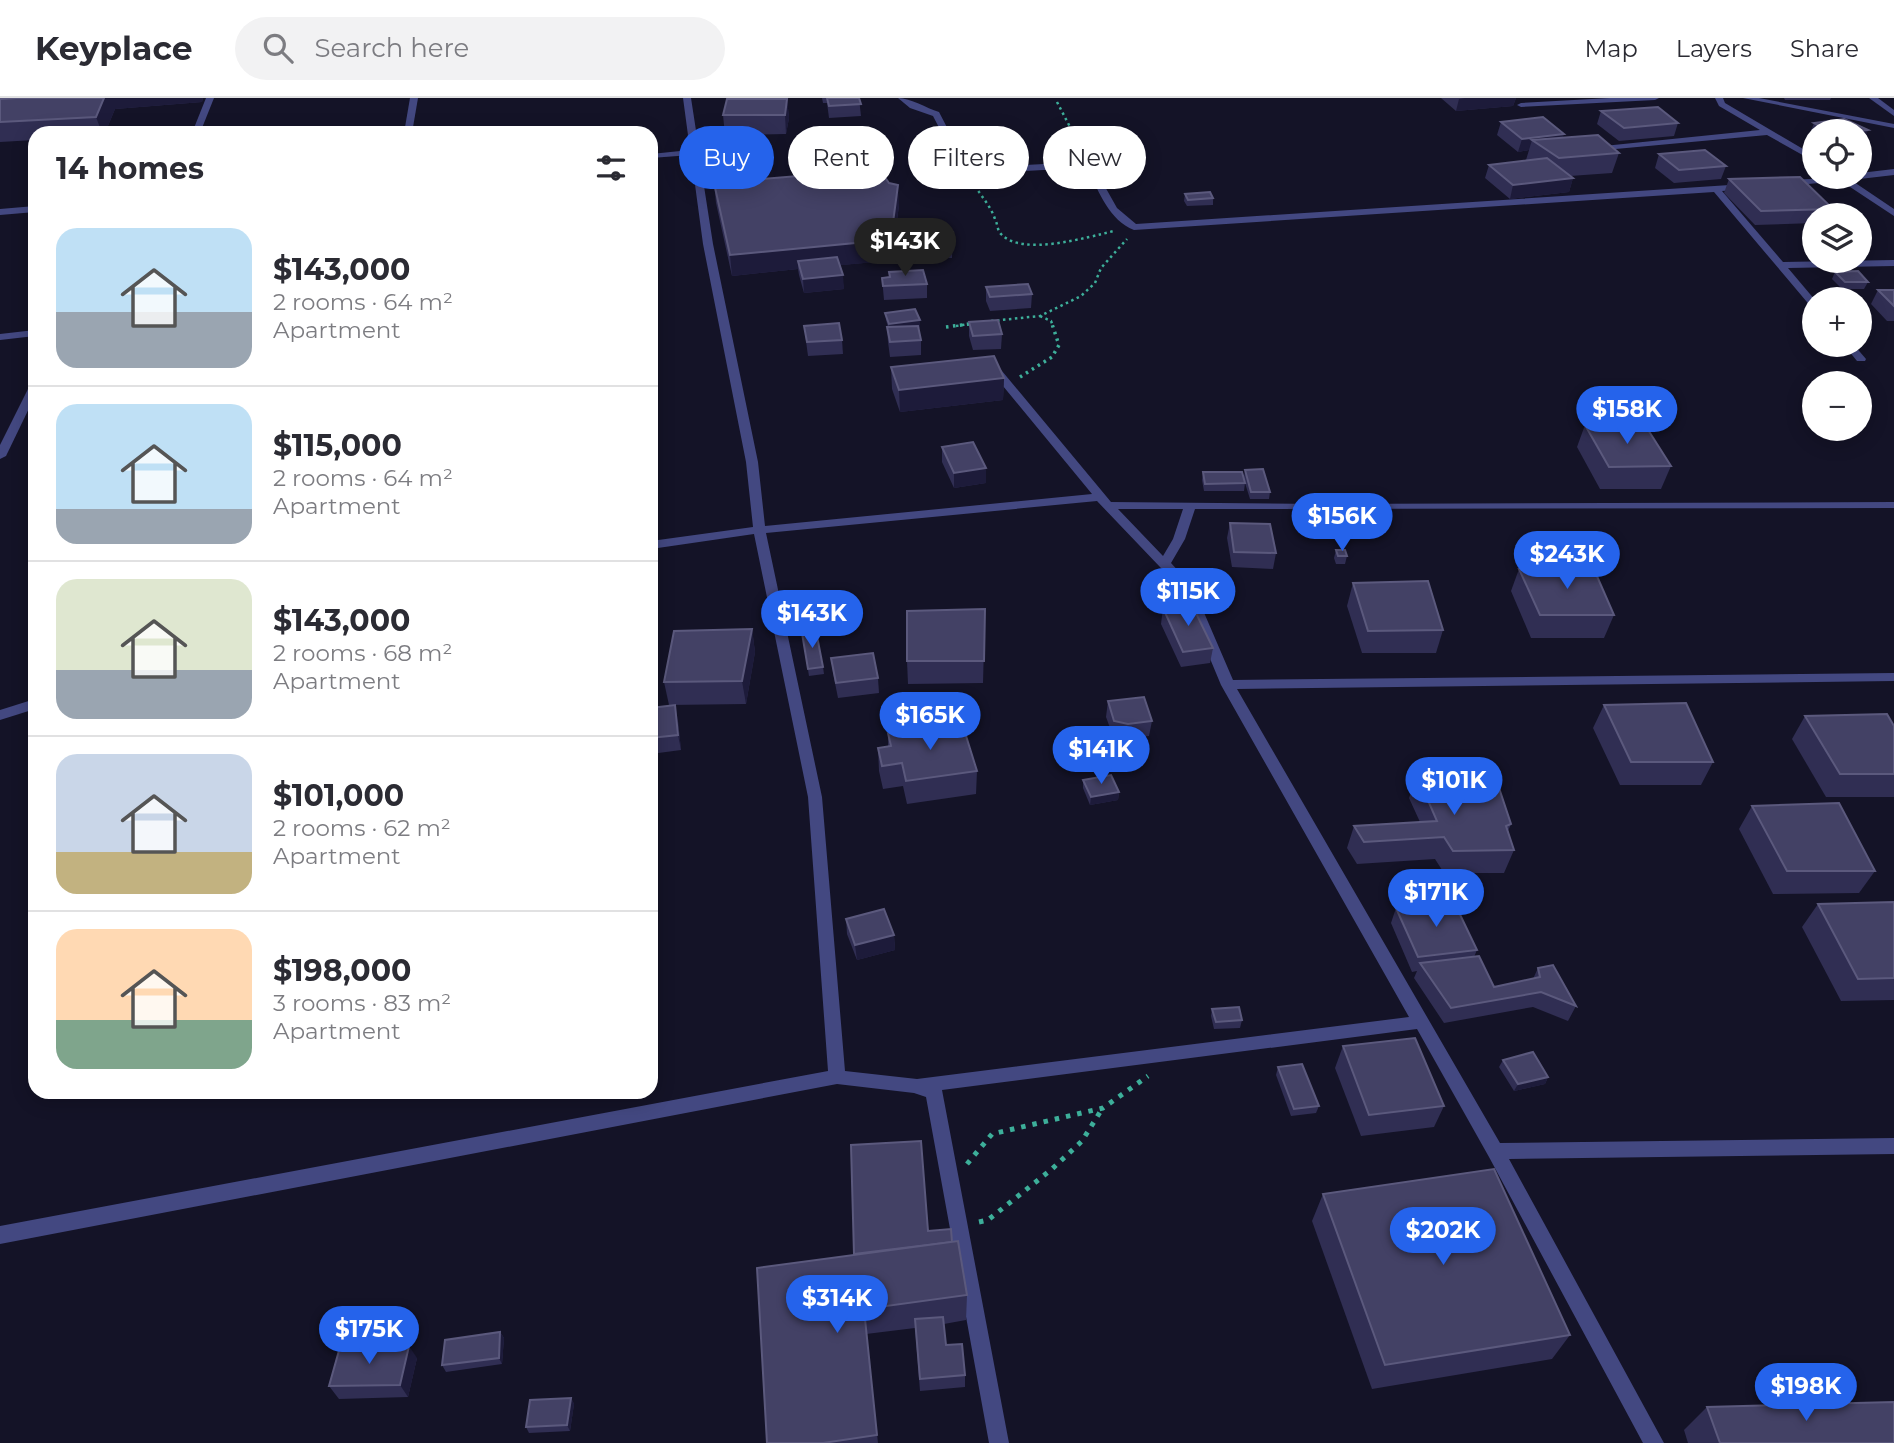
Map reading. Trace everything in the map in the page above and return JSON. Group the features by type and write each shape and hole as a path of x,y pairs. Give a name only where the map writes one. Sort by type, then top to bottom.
{"street":[{"path":"200,126 210,98"},
{"path":"409,126 414,98"},
{"path":"687,98 692,126"},
{"path":"902,98 914,106 936,114 942,126"},
{"path":"1521,105 1655,98"},
{"path":"1718,98 1722,104 1802,152"},
{"path":"1747,98 1894,125"},
{"path":"1874,98 1894,114"},
{"path":"1583,150 1768,132"},
{"path":"658,155 679,154"},
{"path":"1872,175 1894,172"},
{"path":"1780,184 1802,182"},
{"path":"1101,189 1121,221 1141,226 1754,186"},
{"path":"701,189 708,244 752,462 759,530 815,797 837,1077"},
{"path":"1716,189 1802,291"},
{"path":"1859,189 1894,213"},
{"path":"0,212 28,210"},
{"path":"1779,265 1894,263"},
{"path":"0,337 28,334"},
{"path":"992,366 1105,501 1187,587 1228,685 1494,1151 1654,1443"},
{"path":"0,456 28,399"},
{"path":"658,544 759,530 1105,501 1190,506 1894,505"},
{"path":"1165,564 1179,540 1190,506"},
{"path":"1228,685 1894,677"},
{"path":"0,715 28,706"},
{"path":"914,1086 1421,1022"},
{"path":"0,1235 837,1077 914,1086 934,1092 999,1443"},
{"path":"1494,1151 1894,1146"}],"path":[{"path":"1057,102 1070,126"},
{"path":"977,189 996,221 1000,235 1014,244 1025,246 1068,241 1141,226"},
{"path":"946,327 1041,316 1081,296 1095,283 1101,268 1141,226"},
{"path":"1011,388 1020,376 1052,356 1059,345 1051,321 1041,316"},
{"path":"951,1182 992,1134 1103,1108 1139,1084 1176,1053"},
{"path":"959,1225 988,1220 1052,1169 1082,1141 1103,1108"}],"building":[{"path":"104,98 96,117 0,122 0,99"},
{"path":"827,98 859,98 861,104 829,106"},
{"path":"727,99 787,99 785,115 723,115"},
{"path":"1658,107 1678,123 1624,128 1601,111"},
{"path":"1543,117 1564,134 1522,139 1501,122"},
{"path":"1598,135 1619,153 1559,158 1532,140"},
{"path":"1705,150 1726,166 1679,170 1659,154"},
{"path":"1547,158 1573,178 1513,185 1489,165"},
{"path":"788,177 788,189 894,189 894,184 898,185 892,230 884,230 886,240 730,255 715,189 774,189 774,178"},
{"path":"1800,177 1802,189 1812,189 1827,203 1802,203 1802,210 1761,211 1729,179"},
{"path":"1210,192 1213,198 1188,200 1185,194"},
{"path":"953,232 952,244 937,244 933,240 894,243 890,239 897,236"},
{"path":"837,257 843,275 803,279 798,261"},
{"path":"923,270 927,284 883,286 882,278 890,277 889,272"},
{"path":"1836,273 1860,273 1868,282 1845,282"},
{"path":"1028,284 1032,294 990,297 986,287"},
{"path":"1878,290 1894,290 1894,306"},
{"path":"915,309 920,320 889,324 885,313"},
{"path":"998,320 1002,334 973,336 969,322"},
{"path":"839,323 842,340 807,342 804,326"},
{"path":"918,326 921,340 890,342 887,327"},
{"path":"994,356 1004,378 899,390 891,367"},
{"path":"1585,425 1645,425 1671,466 1609,467"},
{"path":"973,442 986,468 954,473 942,447"},
{"path":"1263,469 1270,492 1251,492 1245,470"},
{"path":"1203,472 1242,472 1245,483 1205,484"},
{"path":"1230,523 1270,524 1276,553 1234,552"},
{"path":"1336,550 1345,550 1347,556 1338,556"},
{"path":"1593,567 1614,615 1540,615 1519,569"},
{"path":"1428,581 1443,630 1368,631 1353,583"},
{"path":"1192,605 1213,648 1183,652 1163,608"},
{"path":"985,609 984,661 907,661 907,611"},
{"path":"752,629 742,681 664,682 674,631"},
{"path":"816,631 823,667 808,669 802,633"},
{"path":"873,653 878,678 836,683 831,658"},
{"path":"1144,697 1152,721 1128,724 1114,721 1108,701"},
{"path":"1686,703 1713,762 1631,762 1604,705"},
{"path":"675,705 678,735 658,737 658,707"},
{"path":"1887,714 1894,726 1894,774 1840,774 1805,716"},
{"path":"962,723 977,771 906,781 902,763 882,766 878,748 891,746 888,733"},
{"path":"1111,775 1119,792 1091,797 1083,780"},
{"path":"1417,775 1467,777 1483,787 1499,788 1511,824 1506,826 1514,850 1453,851 1444,837 1364,842 1354,826 1437,821"},
{"path":"1839,803 1875,871 1787,871 1752,806"},
{"path":"1454,902 1477,950 1418,957 1396,908"},
{"path":"1894,902 1894,978 1858,979 1818,904"},
{"path":"884,909 894,935 855,945 846,919"},
{"path":"1479,956 1494,987 1540,977 1538,968 1553,965 1576,1006 1541,992 1451,1008 1420,963"},
{"path":"1239,1007 1242,1020 1216,1022 1212,1009"},
{"path":"1415,1038 1444,1106 1369,1115 1343,1046"},
{"path":"1533,1052 1548,1077 1518,1084 1503,1060"},
{"path":"1302,1064 1319,1106 1294,1109 1278,1067"},
{"path":"921,1141 928,1231 951,1229 952,1242 854,1254 851,1145"},
{"path":"1494,1169 1570,1335 1385,1365 1323,1194"},
{"path":"958,1241 967,1295 864,1309 877,1435 823,1443 767,1443 757,1268"},
{"path":"943,1317 946,1345 962,1344 965,1375 920,1379 915,1319"},
{"path":"500,1332 499,1358 442,1365 445,1340"},
{"path":"409,1346 400,1385 329,1386 340,1347"},
{"path":"571,1398 567,1425 526,1427 530,1400"},
{"path":"1894,1402 1894,1443 1720,1443 1707,1407"}]}
